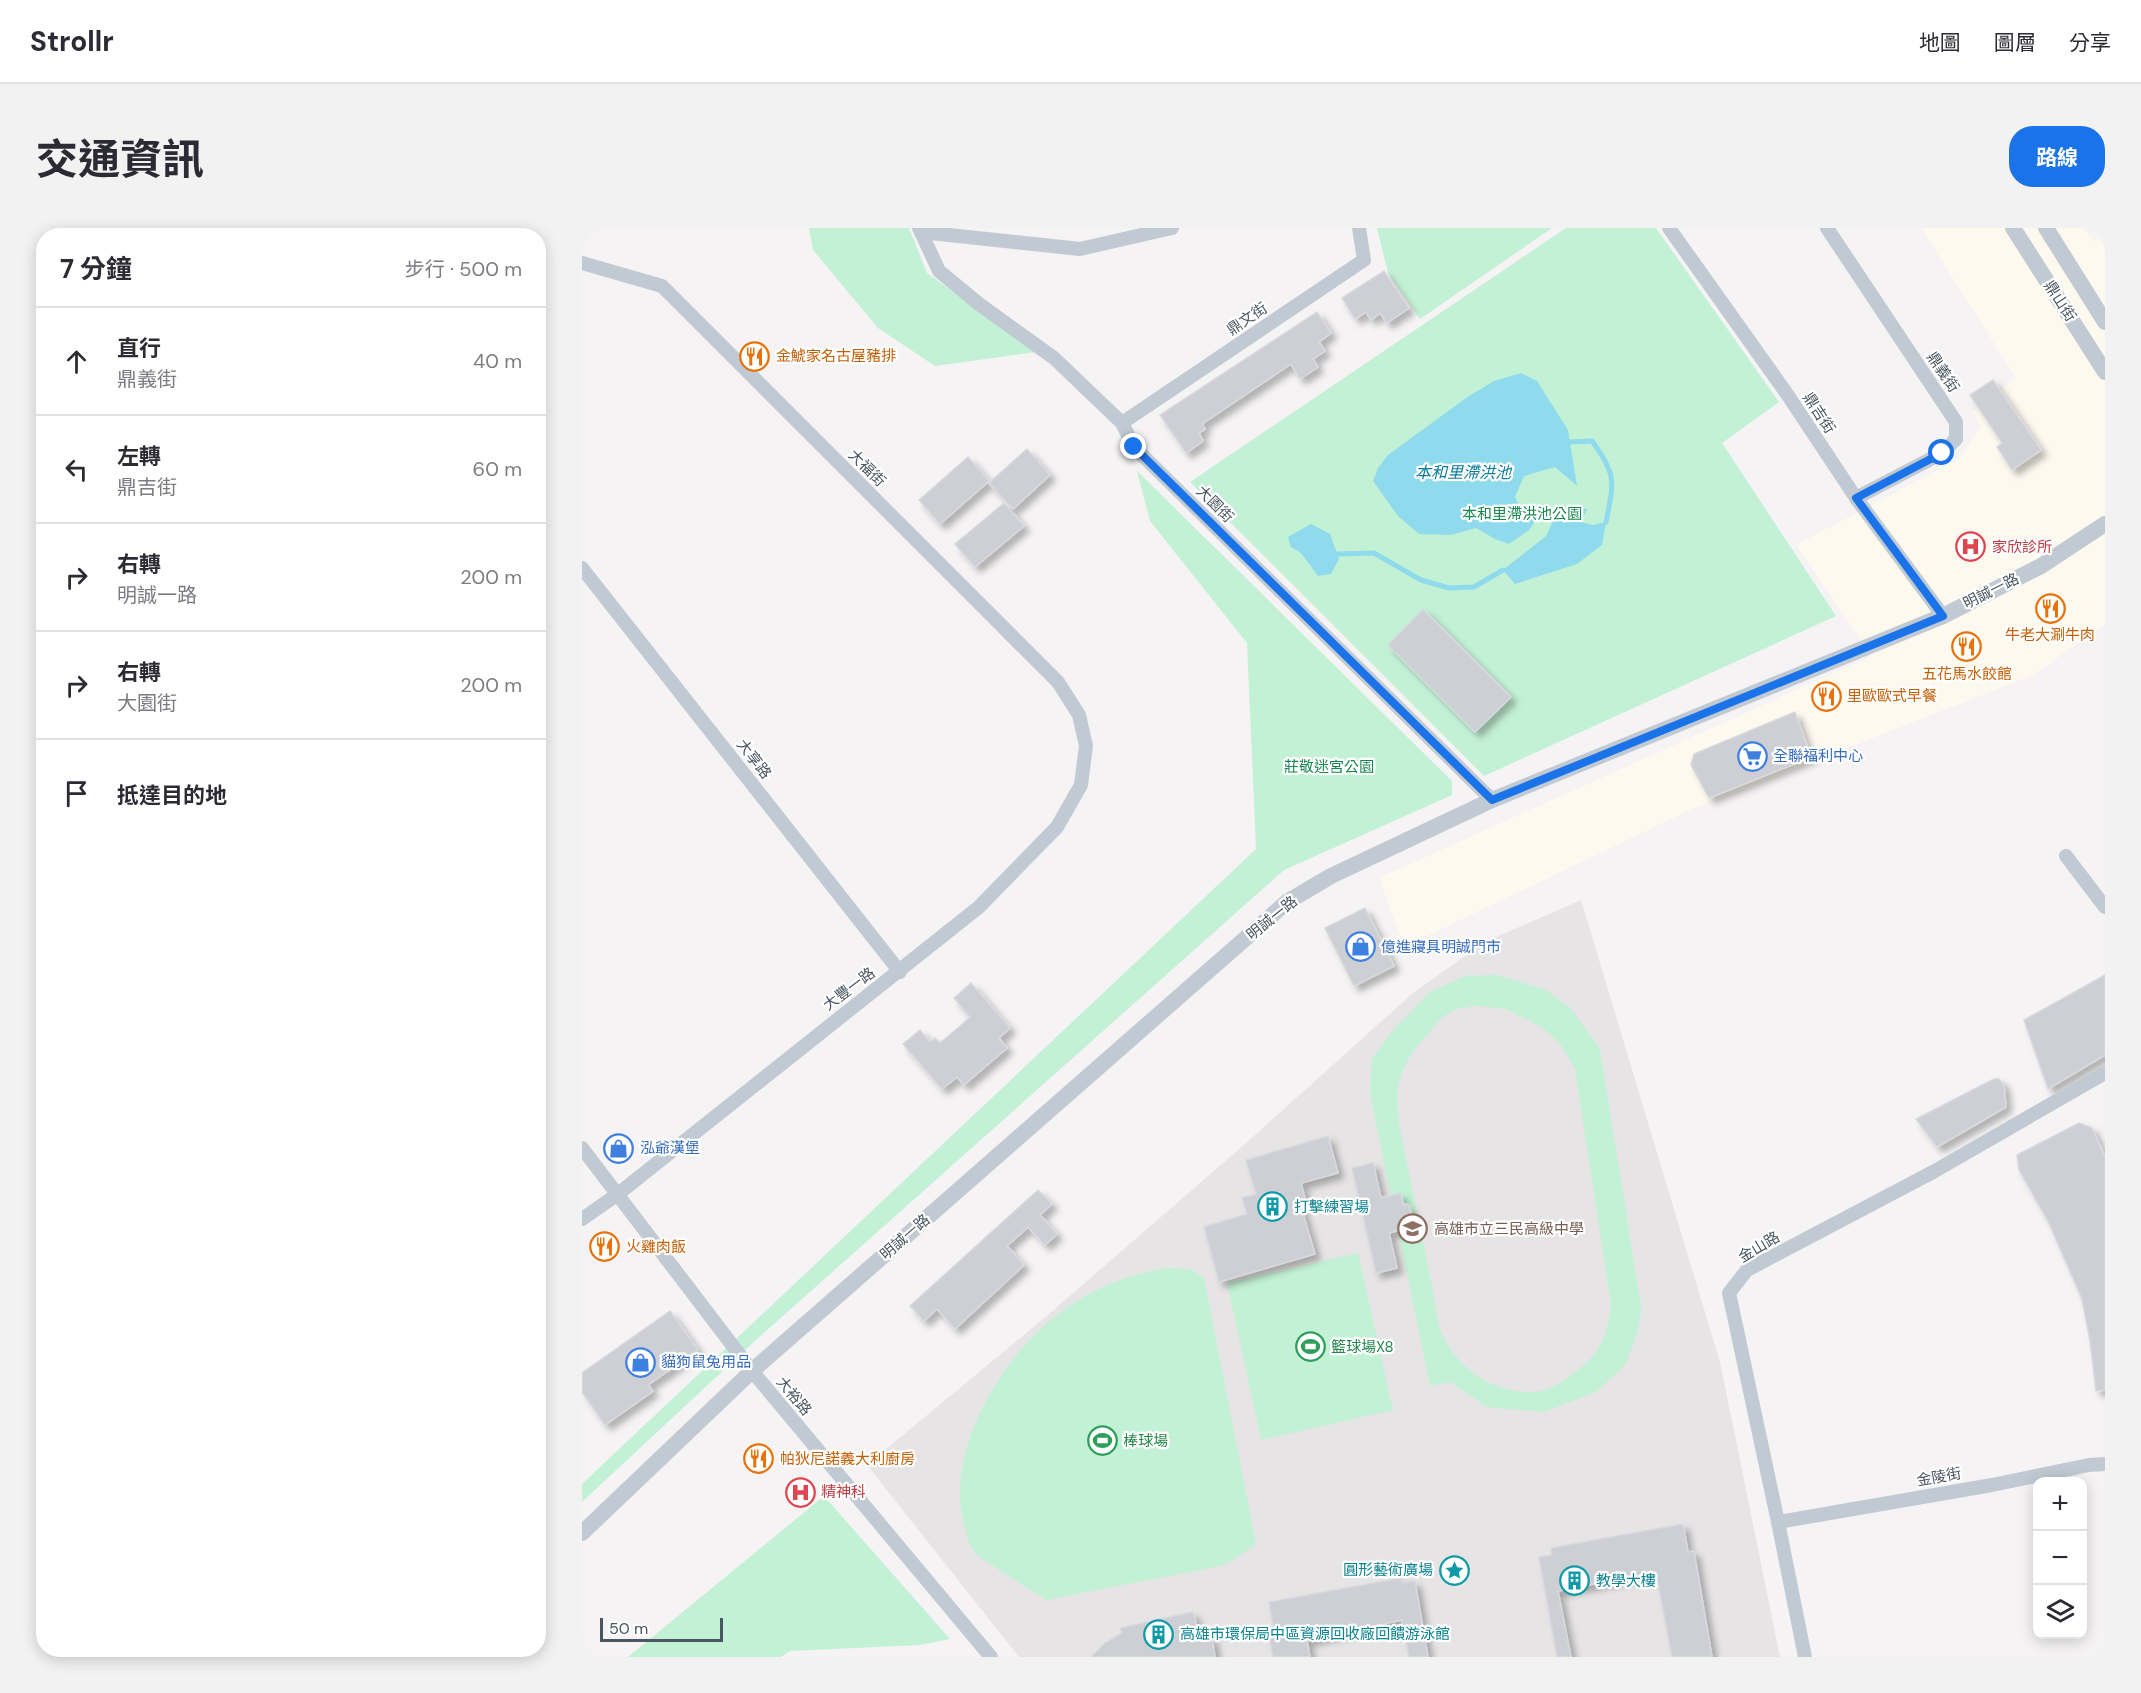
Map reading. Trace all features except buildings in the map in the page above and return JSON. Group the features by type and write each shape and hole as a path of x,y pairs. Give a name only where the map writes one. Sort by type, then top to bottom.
{"street":[{"path":"920,230 1080,249 1172,228"},
{"name":"鼎文街","path":"1122,423 1364,260 1359,228"},
{"name":"鼎吉街","path":"1669,228 1787,394 1856,498 1943,616"},
{"name":"鼎義街","path":"1827,228 1956,422 1956,439 1942,453 1856,498"},
{"name":"鼎山街","path":"2046,228 2105,322"},
{"name":"鼎山街","path":"2016,229 2105,372"},
{"name":"大園街","path":"920,230 939,271 979,304 1054,358 1122,423 1134,447 1492,800"},
{"name":"大福街","path":"582,263 662,286 1058,682 1078,715 1086,746"},
{"name":"明誠一路","path":"582,1533 752,1371 1287,902 1331,876 1492,800 1943,616 2041,566 2105,524"},
{"name":"大享路","path":"582,568 900,972"},
{"name":"大豐一路","path":"582,1219 618,1194 979,907 1057,827 1081,785 1086,746"},
{"path":"2066,856 2105,907"},
{"name":"金山路","path":"1805,1657 1728,1293 1748,1270 1933,1172 2105,1073"},
{"name":"大裕路","path":"582,1148 752,1371 991,1657"},
{"name":"金陵街","path":"1778,1522 1992,1485 2089,1465 2105,1464"}],"shaded area":[{"path":"1921,228 2085,228 2094,242 2105,235 2105,624 2033,675 1692,809 1404,947 1379,878 1872,656 1796,545 1957,460 1981,427 1973,411 2016,378"},
{"name":"高雄市立三民高級中學","path":"1581,900 1720,1362 1780,1657 1019,1657 867,1465 1049,1314 1245,1144 1413,993 1485,942"}],"green space":[{"path":"809,228 909,228 927,273 1036,352 935,366 878,328 813,250"},
{"path":"1377,228 1552,228 1420,319 1388,273"},
{"name":"本和里滯洪池公園","path":"1566,228 1656,228 1779,402 1722,443 1836,616 1484,776 1190,482"},
{"name":"莊敬迷宮公園","path":"1137,471 1452,781 1452,795 1284,870 757,1339 582,1502 582,1484 1256,849 1247,643 1150,521"},
{"path":"1497,975 1546,990 1572,1010 1600,1049 1641,1306 1639,1326 1626,1364 1596,1392 1543,1412 1487,1407 1451,1382 1430,1386 1370,1094 1372,1058 1394,1029 1430,992 1465,976","holes":["1467,1007 1506,1009 1543,1028 1561,1045 1575,1069 1611,1305 1606,1332 1596,1352 1589,1360 1558,1384 1546,1390 1534,1392 1510,1390 1480,1378 1463,1364 1444,1338 1438,1319 1398,1114 1398,1089 1404,1068 1417,1046 1440,1019 1453,1011"]},
{"name":"籃球場X8","path":"1358,1253 1393,1410 1261,1440 1227,1283"},
{"name":"棒球場","path":"1168,1268 1190,1269 1204,1278 1256,1544 1225,1565 1046,1600 981,1559 970,1544 962,1513 960,1487 963,1463 973,1429 998,1380 1036,1334 1058,1314 1109,1284 1137,1274"},
{"path":"824,1496 950,1639 920,1645 790,1651 781,1657 628,1657"}],"water":[{"name":"本和里滯洪池","path":"1521,373 1537,381 1568,430 1577,486 1555,467 1524,476 1515,497 1522,510 1534,507 1539,516 1529,530 1509,544 1476,528 1451,535 1419,534 1398,516 1373,481 1378,468 1388,455 1466,398 1494,381"},
{"path":"1569,506 1587,509 1581,522 1593,525 1606,522 1602,545 1577,564 1515,584 1503,570 1546,536 1553,521"},
{"path":"1311,524 1330,534 1339,559 1331,574 1318,576 1301,553 1291,547 1288,537"}],"waterway":[{"path":"1570,442 1592,441 1606,462 1610,471 1612,488 1606,522"},
{"path":"1337,554 1374,553 1421,580 1449,588 1474,587 1503,570"}],"place":[{"name":"金鯱家名古屋豬排","path":"755,356"},
{"name":"家欣診所","path":"1971,547"},
{"name":"牛老大涮牛肉","path":"2050,608"},
{"name":"五花馬水餃館","path":"1967,647"},
{"name":"里歐歐式早餐","path":"1826,696"},
{"name":"全聯福利中心","path":"1752,756"},
{"name":"億進寢具明誠門市","path":"1360,947"},
{"name":"泓爺漢堡","path":"619,1148"},
{"name":"打擊練習場","path":"1273,1207"},
{"name":"高雄市立三民高級中學","path":"1413,1229"},
{"name":"火雞肉飯","path":"605,1247"},
{"name":"籃球場X8","path":"1310,1347"},
{"name":"貓狗鼠兔用品","path":"640,1362"},
{"name":"棒球場","path":"1102,1441"},
{"name":"帕狄尼諾義大利廚房","path":"759,1459"},
{"name":"精神科","path":"800,1492"},
{"name":"圓形藝術廣場","path":"1454,1570"},
{"name":"教學大樓","path":"1575,1581"},
{"name":"高雄市環保局中區資源回收廠回饋游泳館","path":"1159,1634"}],"route":[{"path":"1134,447 1492,800 1943,616 1856,498 1942,453"}]}
